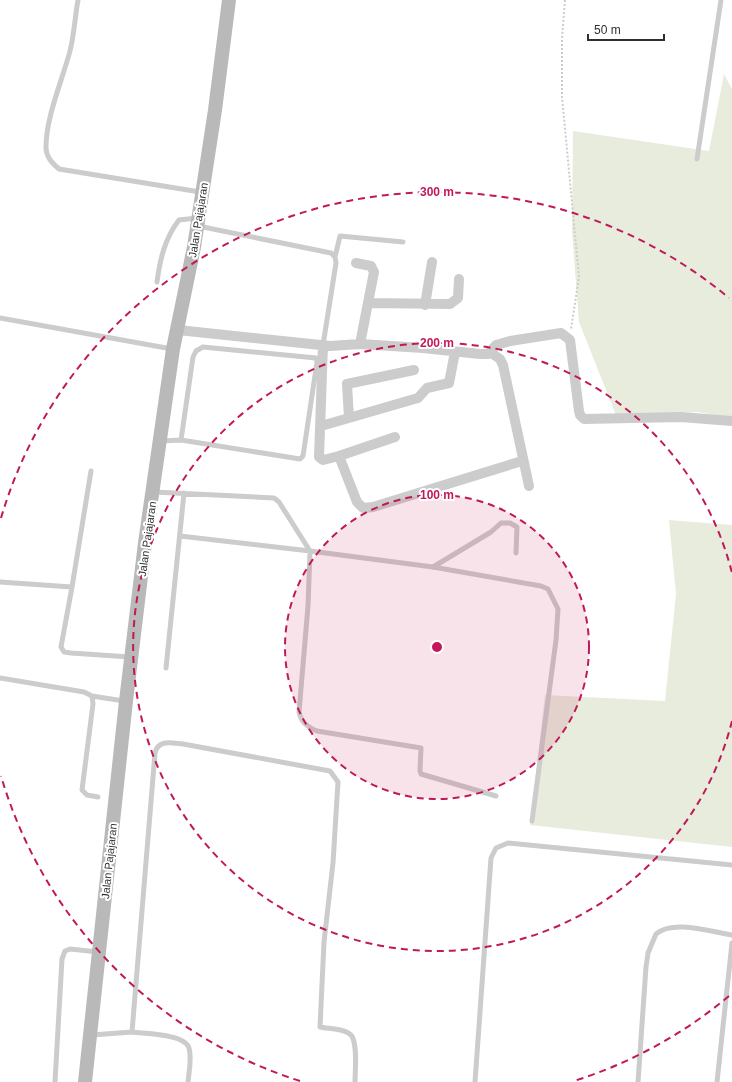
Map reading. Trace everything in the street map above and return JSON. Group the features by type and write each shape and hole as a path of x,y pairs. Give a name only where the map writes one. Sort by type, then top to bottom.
{"main road":[{"name":"Jalan Pajajaran","path":"86,1082 126,701 145,543 154,492 173,349 178,330 198,222 229,0"}],"street":[{"path":"425,305 432,262"},
{"path":"356,263 374,268 369,303 360,344"},
{"path":"369,303 425,305 450,304 457,300 459,279"},
{"path":"178,330 323,345 360,344 423,348 480,354 490,352 496,345 510,341 558,332 564,334 570,340 579,411 581,417 584,419 681,417 732,421"},
{"path":"323,345 319,457 324,460 395,437"},
{"path":"321,426 418,398 427,388 449,383 455,352"},
{"path":"490,352 500,359 503,365 522,462 529,486"},
{"path":"349,418 347,384 414,370"},
{"path":"339,456 359,506 366,508 522,462"}],"lane":[{"path":"78,0 70,50 50,121 46,147 52,164 59,169 202,193"},
{"path":"697,159 721,0"},
{"path":"157,282 160,261 169,233 179,220 190,217 198,222 331,252 335,256"},
{"path":"323,345 336,263 335,256 340,236 403,242"},
{"path":"0,318 173,349"},
{"path":"160,440 181,440 300,459 303,456 317,362 316,358 203,347 196,350 193,357 181,440"},
{"path":"91,471 61,647 62,650 71,653 131,657"},
{"path":"154,492 274,498 279,502 310,551 308,606 299,712 300,718 308,728 317,731 420,748 421,774 496,796"},
{"path":"166,668 184,493"},
{"path":"433,567 491,532 501,523 510,523 517,527 516,553"},
{"path":"180,536 433,567 542,586 548,589 558,609 556,640 532,821"},
{"path":"0,582 72,587"},
{"path":"0,678 84,692 92,696 126,701"},
{"path":"92,696 93,704 82,790 87,795 98,797"},
{"path":"132,1032 156,748 163,743 183,744 330,771 336,778 339,787 324,942 320,1027 342,1031 350,1035 353,1039 355,1046 355,1082"},
{"path":"476,1082 491,858 496,848 508,843 732,865"},
{"path":"638,1082 646,967 648,952 656,934 670,927 680,927 732,935"},
{"path":"717,1082 732,943"},
{"path":"55,1082 62,959 66,951 70,949 99,952"},
{"path":"90,1035 132,1032 176,1037 185,1041 189,1047 190,1058 188,1082"}],"path":[{"path":"565,0 562,38 562,97 579,277 570,340"}],"green space":[{"path":"724,74 732,89 732,418 698,412 616,415 579,322 572,232 573,131 709,151"},
{"path":"669,520 732,525 732,847 530,825 545,695 665,701 676,594"}]}
